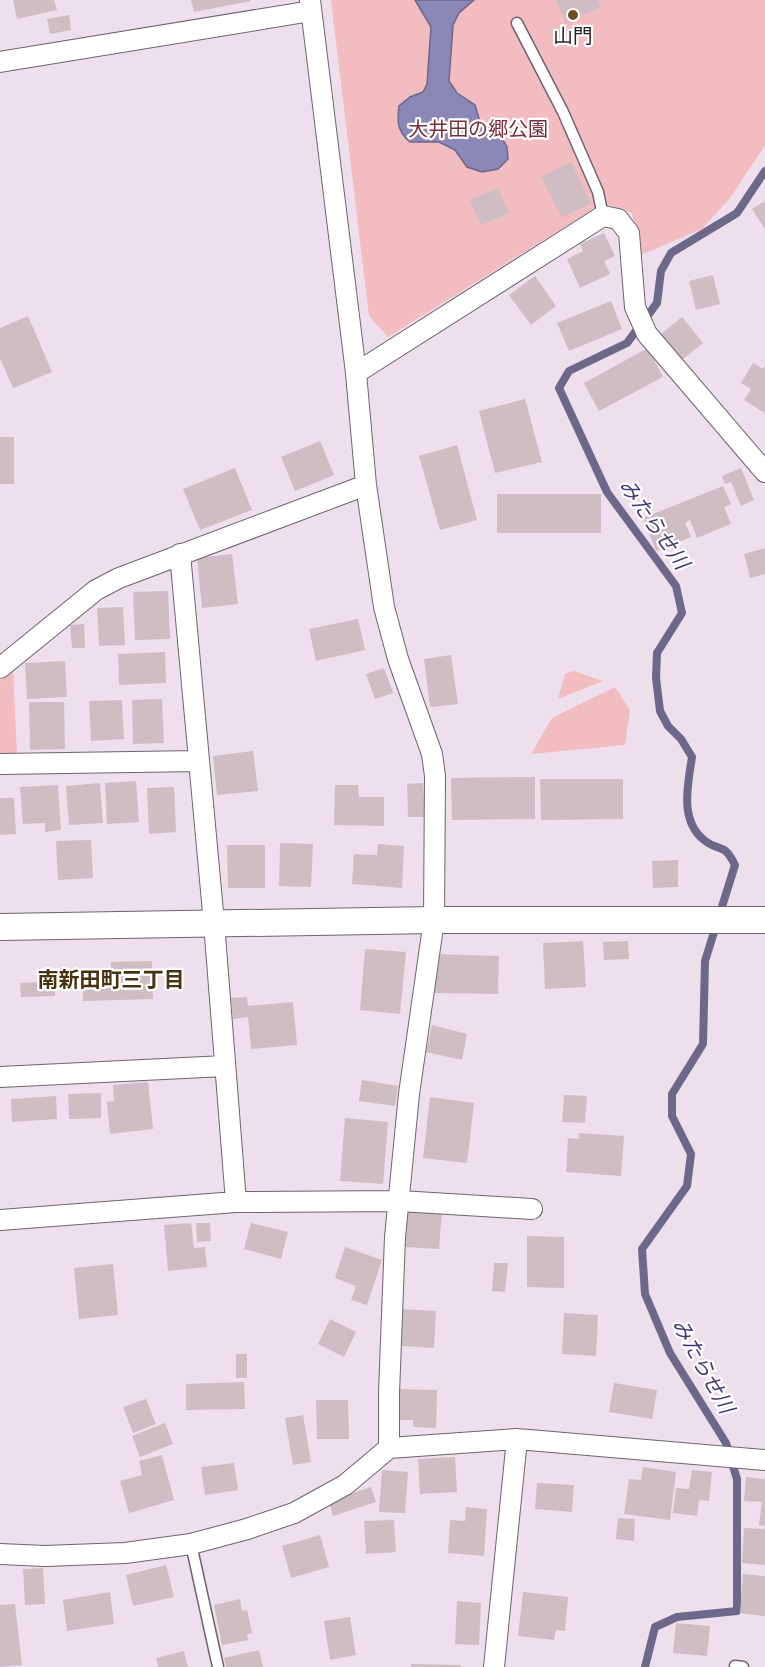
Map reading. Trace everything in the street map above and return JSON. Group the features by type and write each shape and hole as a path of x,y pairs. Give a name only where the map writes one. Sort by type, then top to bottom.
{"street":[{"path":"0,62 310,6 356,373 366,485 384,607 398,659 432,754 435,776 434,920 409,1094 395,1237 389,1448"},
{"path":"356,373 603,216 618,219 628,232 635,307 647,334 759,461"},
{"path":"0,668 96,590 119,578 366,485"},
{"path":"180,554 214,923 236,1202"},
{"path":"0,764 199,761"},
{"path":"0,927 434,920 765,920"},
{"path":"0,1077 225,1066"},
{"path":"0,1220 236,1202 400,1201 532,1209"},
{"path":"494,1667 517,1439"},
{"path":"0,1554 45,1556 126,1553 191,1544 247,1529 294,1513 345,1485 389,1448 517,1439 760,1459"}],"lane":[{"path":"517,23 563,112 598,192 603,216"},
{"path":"191,1544 218,1667"}],"green space":[{"name":"大井田の郷公園","path":"331,0 765,0 765,145 730,198 702,229 641,255 632,213 603,203 388,337 369,316"},
{"path":"13,670 17,755 0,755 0,681"},
{"path":"574,671 603,681 558,699 565,674"},
{"path":"615,687 630,710 625,745 531,754 552,718"}],"shaded area":[{"path":"415,0 474,0 459,13 453,25 449,81 457,93 475,105 480,122 499,133 507,147 508,159 498,169 482,172 467,167 455,150 439,142 410,142 400,130 399,106 410,97 423,92 427,84 431,27"}],"building":[{"path":"13,0 54,0 57,10 17,19"},
{"path":"191,0 250,0 251,1 194,12"},
{"name":"山門","path":"556,0 598,0 601,7 566,23"},
{"path":"69,15 71,30 50,34 47,19"},
{"path":"571,162 591,203 562,218 541,177"},
{"path":"498,188 509,213 481,225 470,200"},
{"path":"765,201 765,229 752,209"},
{"path":"604,233 615,256 604,261 610,274 580,288 567,259 583,251 580,244"},
{"path":"713,275 720,304 696,310 689,281"},
{"path":"535,276 556,306 531,325 509,295"},
{"path":"611,301 622,329 569,351 557,323"},
{"path":"28,316 52,372 13,388 0,358 0,328"},
{"path":"682,317 703,343 682,360 661,334"},
{"path":"648,348 663,377 599,411 584,383"},
{"path":"753,363 763,369 765,366 765,413 744,400 751,389 741,383"},
{"path":"525,399 542,462 495,473 479,411"},
{"path":"0,437 14,437 14,484 0,484"},
{"path":"320,441 334,475 295,491 281,457"},
{"path":"457,445 477,520 440,530 419,456"},
{"path":"235,468 252,510 200,530 183,489"},
{"path":"741,468 754,500 741,506 731,482 725,484 722,476"},
{"path":"723,486 731,504 724,507 731,524 697,538 690,520 685,523 691,537 656,551 643,518"},
{"path":"497,494 601,494 601,533 497,533"},
{"path":"765,548 765,574 750,578 744,554"},
{"path":"232,554 238,604 202,608 197,558"},
{"path":"168,591 170,639 135,640 133,592"},
{"path":"123,607 125,645 99,646 97,608"},
{"path":"358,619 365,650 316,661 309,629"},
{"path":"84,624 85,648 72,648 70,625"},
{"path":"165,652 166,683 119,685 118,654"},
{"path":"451,655 458,704 430,707 424,659"},
{"path":"65,661 67,697 27,699 25,663"},
{"path":"384,668 393,693 375,699 366,674"},
{"path":"162,699 164,743 133,744 132,700"},
{"path":"122,700 124,739 91,741 89,701"},
{"path":"29,702 64,702 65,749 30,750"},
{"path":"253,751 258,791 217,795 213,756"},
{"path":"535,777 535,819 452,820 451,778"},
{"path":"540,779 623,779 623,819 541,820"},
{"path":"136,781 139,822 107,824 105,783"},
{"path":"100,783 103,823 69,825 66,786"},
{"path":"423,783 425,817 408,817 407,784"},
{"path":"58,785 61,830 45,832 45,823 23,824 20,787"},
{"path":"335,785 358,785 359,797 384,797 384,826 334,825"},
{"path":"174,787 176,832 149,834 147,788"},
{"path":"0,798 14,798 16,834 0,835"},
{"path":"91,840 93,878 58,880 56,841"},
{"path":"280,843 313,844 311,887 279,886"},
{"path":"378,844 404,846 402,888 352,884 354,854 377,855"},
{"path":"227,845 265,845 265,888 228,888"},
{"path":"678,860 678,887 653,888 652,861"},
{"path":"583,941 586,987 545,989 543,943"},
{"path":"628,941 629,959 604,960 603,942"},
{"path":"365,949 406,952 400,1014 360,1010"},
{"path":"435,954 499,956 498,994 435,993"},
{"path":"152,961 153,999 83,1001 83,978 111,977 111,962"},
{"path":"55,981 55,996 21,997 20,983"},
{"path":"247,997 248,1006 293,1002 297,1045 251,1049 248,1017 233,1019 231,998"},
{"path":"432,1025 467,1034 462,1060 426,1052"},
{"path":"362,1080 398,1086 395,1106 359,1101"},
{"path":"148,1082 153,1129 110,1134 107,1102 114,1101 113,1085"},
{"path":"101,1093 101,1118 69,1119 68,1094"},
{"path":"564,1095 587,1096 585,1123 562,1122"},
{"path":"56,1096 57,1119 12,1122 11,1099"},
{"path":"430,1097 474,1103 467,1163 423,1158"},
{"path":"345,1118 388,1122 383,1184 340,1181"},
{"path":"579,1133 624,1136 621,1176 566,1172 568,1138 579,1139"},
{"path":"408,1209 442,1211 439,1249 405,1247"},
{"path":"191,1223 194,1248 205,1247 207,1267 168,1271 164,1225"},
{"path":"196,1223 210,1223 211,1241 197,1242"},
{"path":"251,1223 288,1232 281,1259 244,1249"},
{"path":"527,1236 564,1237 564,1288 527,1287"},
{"path":"345,1247 382,1260 367,1305 351,1300 356,1286 335,1278"},
{"path":"494,1263 508,1263 505,1292 492,1291"},
{"path":"113,1264 118,1315 79,1319 74,1268"},
{"path":"403,1309 436,1311 434,1348 401,1346"},
{"path":"564,1313 598,1315 596,1356 562,1354"},
{"path":"330,1319 356,1332 344,1357 318,1344"},
{"path":"236,1354 247,1354 247,1378 236,1378"},
{"path":"244,1382 245,1409 186,1410 186,1384"},
{"path":"614,1383 657,1390 652,1419 609,1412"},
{"path":"399,1389 437,1390 436,1428 413,1427 413,1420 398,1420"},
{"path":"146,1399 156,1424 133,1433 123,1407"},
{"path":"316,1400 348,1400 349,1439 317,1439"},
{"path":"303,1415 311,1462 293,1465 285,1418"},
{"path":"165,1423 173,1444 140,1457 132,1436"},
{"path":"162,1455 174,1500 129,1513 120,1481 142,1475 139,1461"},
{"path":"455,1457 457,1492 420,1494 418,1459"},
{"path":"234,1463 238,1490 205,1495 201,1467"},
{"path":"643,1467 676,1472 670,1520 624,1514 629,1479 641,1480"},
{"path":"382,1470 408,1472 405,1513 379,1512"},
{"path":"692,1470 712,1472 709,1501 699,1500 697,1516 673,1513 676,1488 689,1489"},
{"path":"746,1477 765,1479 765,1526 759,1525 762,1502 744,1501"},
{"path":"537,1483 574,1485 572,1512 535,1509"},
{"path":"371,1487 376,1502 333,1516 329,1501"},
{"path":"466,1507 487,1509 484,1556 448,1553 450,1520 465,1521"},
{"path":"618,1518 635,1519 634,1541 616,1539"},
{"path":"394,1520 396,1552 366,1554 364,1521"},
{"path":"744,1528 765,1529 765,1565 742,1563"},
{"path":"320,1535 329,1567 291,1578 282,1546"},
{"path":"166,1565 174,1597 133,1606 126,1575"},
{"path":"43,1568 45,1604 25,1605 23,1569"},
{"path":"743,1574 765,1576 765,1616 740,1613"},
{"path":"110,1592 114,1624 67,1631 63,1600"},
{"path":"523,1592 568,1597 565,1631 556,1630 554,1640 518,1636"},
{"path":"240,1599 242,1611 247,1610 252,1633 247,1634 248,1640 222,1645 214,1605"},
{"path":"457,1601 481,1603 479,1645 455,1644"},
{"path":"15,1604 22,1665 0,1667 0,1605"},
{"path":"350,1617 356,1655 330,1660 324,1621"},
{"path":"676,1623 710,1626 707,1656 673,1653"},
{"path":"259,1650 263,1667 226,1667 224,1658"},
{"path":"184,1651 188,1667 158,1667 156,1658"},
{"path":"411,1664 461,1665 461,1667 411,1667"}],"waterway":[{"name":"みたらせ川","path":"645,1667 655,1627 677,1617 737,1611 737,1479 726,1443 670,1353 645,1294 642,1249 687,1186 691,1154 672,1116 672,1094 703,1044 705,961 735,865 724,850 704,840 696,832 691,822 687,801 692,757 681,739 668,726 660,711 656,678 657,653 682,613 676,586 607,492 559,388 569,371 627,343 657,303 661,271 671,253 737,213 765,171"}],"place":[{"name":"山門","path":"573,15"}],"district":[{"name":"南新田町三丁目","path":"111,980"}]}
